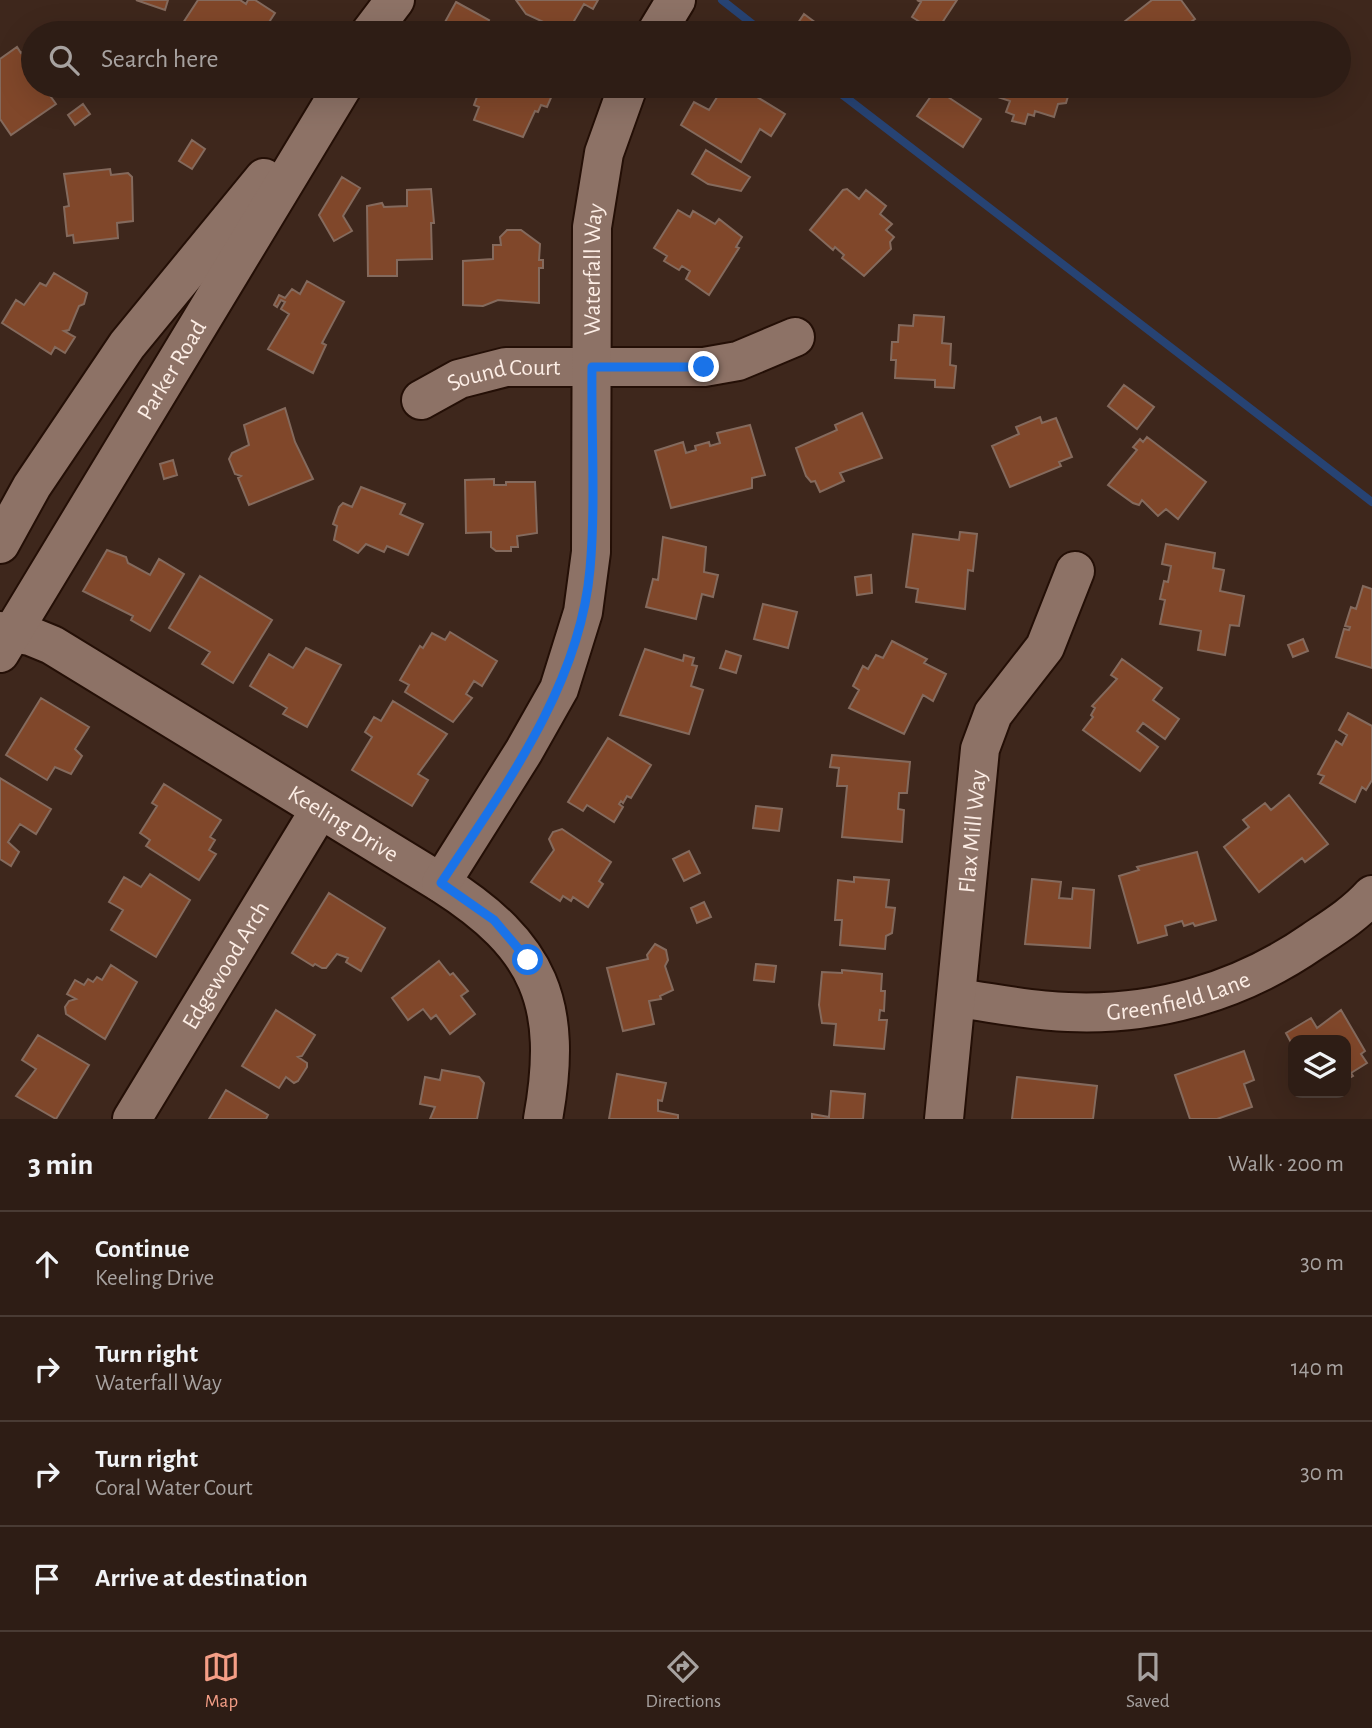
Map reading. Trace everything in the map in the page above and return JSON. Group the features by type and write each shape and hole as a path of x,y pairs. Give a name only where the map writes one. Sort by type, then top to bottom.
{"street":[{"path":"663,21 676,0"},
{"name":"Parker Road","path":"0,544 32,486 127,345 261,182 323,98"},
{"name":"Parker Road","path":"4,639 336,98"},
{"name":"Waterfall Way","path":"441,883 524,751 558,689 583,612 591,561 591,257 598,178 622,98"},
{"name":"Sound Court","path":"421,400 459,379 493,369 704,367 738,361 795,337"},
{"name":"Flax Mill Way","path":"944,1119 980,749 993,714 1045,648 1074,570"},
{"name":"Keeling Drive","path":"4,639 52,645 319,811 441,883 494,920 528,960 550,1021 552,1054 543,1119"},
{"name":"Edgewood Arch","path":"132,1119 319,811"},
{"name":"Greenfield Lane","path":"957,998 1068,1012 1152,1008 1212,993 1284,962 1360,908 1372,895"}],"building":[{"path":"136,0 168,0 165,10"},
{"path":"198,0 240,0 246,4 248,0 255,0 275,13 270,21 184,21"},
{"path":"516,0 598,0 593,9 584,4 574,21 541,21 526,14"},
{"path":"917,0 957,0 943,21 918,21 912,17 921,2"},
{"path":"1152,0 1181,0 1195,19 1192,21 1125,21"},
{"path":"456,2 489,20 488,21 446,21"},
{"path":"804,14 813,21 799,21"},
{"path":"17,47 21,53 21,98 52,98 56,104 11,135 0,119 0,59"},
{"path":"477,98 551,98 547,107 541,105 538,112 535,111 523,137 474,120 479,107 474,105"},
{"path":"716,98 759,98 785,114 771,136 760,129 741,162 681,125 694,102 709,110"},
{"path":"930,98 950,98 981,119 963,147 917,116"},
{"path":"1001,98 1067,98 1066,103 1058,104 1054,117 1035,111 1034,116 1028,114 1025,124 1012,121 1014,115 1006,112 1010,101"},
{"path":"83,104 90,114 75,125 68,115"},
{"path":"192,140 205,149 192,169 179,161"},
{"path":"706,150 750,177 741,191 708,184 692,174"},
{"path":"110,169 111,175 128,173 132,177 133,221 117,223 118,238 74,243 73,235 67,236 64,207 69,206 64,174"},
{"path":"342,177 360,188 343,216 352,231 334,241 319,215"},
{"path":"431,189 434,223 431,223 432,259 397,260 397,276 368,276 367,206 382,203 384,207 407,206 407,190"},
{"path":"847,189 859,199 866,190 886,206 880,214 892,224 886,230 894,237 890,242 891,249 864,276 842,258 844,255 835,247 833,250 810,230 843,190"},
{"path":"678,210 690,217 693,211 715,224 719,219 742,237 736,247 739,248 709,295 686,279 690,271 682,266 679,270 664,261 667,256 654,248"},
{"path":"507,230 521,230 540,244 539,260 543,260 543,268 539,268 539,303 498,300 483,306 463,305 463,261 493,259 493,245 501,245 500,237"},
{"path":"54,273 87,293 84,304 79,306 69,330 64,331 75,337 65,353 55,347 51,354 2,323 16,300 24,305 40,283 46,286"},
{"path":"307,281 344,302 322,343 326,345 313,373 268,349 289,314 281,309 285,302 281,300 277,307 274,305 279,295 285,298 292,289 300,294"},
{"path":"914,315 944,317 942,343 951,344 950,365 956,366 954,388 935,387 935,380 895,378 896,360 891,360 892,342 898,342 899,325 913,326"},
{"path":"1124,385 1154,407 1137,429 1108,406"},
{"path":"285,408 295,442 313,479 249,505 238,478 241,476 235,474 229,459 232,453 249,445 244,425"},
{"path":"862,413 882,458 840,473 844,481 820,492 815,481 811,482 806,476 796,448 837,430 835,425"},
{"path":"1040,417 1042,423 1056,418 1072,457 1059,462 1061,466 1010,487 992,446 1019,434 1016,427"},
{"path":"750,425 765,475 752,478 752,488 671,508 655,451 683,442 686,453 696,450 695,446 709,442 710,446 720,443 717,433"},
{"path":"1147,437 1206,482 1178,519 1166,509 1158,516 1142,500 1139,505 1133,503 1108,485 1137,450 1133,447 1140,439 1143,442"},
{"path":"173,460 177,475 164,479 160,464"},
{"path":"494,479 494,485 506,485 506,482 535,482 537,533 517,536 518,547 511,547 511,551 496,551 491,547 491,532 466,533 465,480"},
{"path":"361,487 405,504 400,514 423,524 408,555 387,546 384,552 366,544 358,553 334,540 337,526 333,524 339,507 343,503 352,507"},
{"path":"960,532 977,534 973,571 968,570 965,609 916,602 918,589 906,587 913,534 959,540"},
{"path":"663,537 706,547 704,572 718,575 713,597 702,594 696,619 646,607 653,579 658,580"},
{"path":"1166,544 1215,553 1213,568 1224,570 1220,591 1244,596 1239,626 1230,625 1225,655 1198,650 1201,631 1160,624 1165,600 1160,599 1164,581 1168,582 1171,566 1162,564"},
{"path":"107,550 126,557 128,563 150,575 159,559 184,574 150,631 131,620 133,616 83,591"},
{"path":"871,575 872,593 857,595 855,577"},
{"path":"200,576 272,620 233,683 202,664 210,652 169,628"},
{"path":"1363,586 1372,589 1372,668 1336,657 1344,629 1349,630 1350,627 1345,626 1351,607 1356,609"},
{"path":"763,604 797,612 788,648 754,639"},
{"path":"450,632 497,661 482,686 474,681 466,694 472,698 453,722 405,692 409,685 400,680 420,646 423,648 432,633 445,640"},
{"path":"1303,639 1308,651 1293,657 1288,645"},
{"path":"892,641 927,659 924,663 946,674 933,701 923,695 904,734 849,708 859,690 853,686 863,666 868,669 876,655 883,658"},
{"path":"306,648 341,665 307,727 283,714 287,708 250,686 269,654 293,668"},
{"path":"645,649 683,661 684,655 694,658 692,665 697,666 691,686 703,690 689,734 620,715"},
{"path":"726,651 741,656 736,673 720,668"},
{"path":"1122,659 1162,688 1153,700 1179,719 1165,739 1143,723 1137,731 1158,747 1140,771 1083,730 1093,717 1091,715 1095,708 1092,706 1117,679 1111,675"},
{"path":"41,698 89,727 75,749 82,756 71,774 55,767 47,780 6,755"},
{"path":"393,701 447,734 418,774 428,780 412,806 352,770 372,737 365,732 374,717 381,721"},
{"path":"1348,713 1372,726 1372,780 1366,790 1362,787 1355,802 1320,783 1324,776 1318,774 1336,741 1342,745 1347,735 1339,730"},
{"path":"608,738 651,765 631,798 627,796 623,803 621,801 619,804 623,807 614,822 587,805 583,811 568,802"},
{"path":"832,755 910,762 907,793 899,793 898,809 904,810 902,842 842,837 847,786 837,786 839,768 830,767"},
{"path":"0,778 51,809 36,834 20,824 8,842 19,852 11,866 0,859"},
{"path":"164,784 221,820 210,837 215,840 209,850 216,854 199,880 146,846 150,840 140,833 157,806 152,803"},
{"path":"1289,795 1328,844 1305,862 1302,858 1259,892 1224,847 1249,827 1243,820 1265,803 1271,810"},
{"path":"756,806 782,809 779,831 753,828"},
{"path":"562,829 611,862 599,881 603,884 588,907 573,897 571,901 563,896 560,901 531,882 554,850 549,839 553,832"},
{"path":"689,851 700,873 684,881 673,859"},
{"path":"1197,852 1216,920 1195,926 1193,923 1184,926 1182,921 1165,926 1167,935 1138,943 1119,876 1139,870 1137,867"},
{"path":"150,874 190,900 156,957 111,930 123,910 109,902 124,877 141,887"},
{"path":"854,877 889,880 886,907 895,908 892,933 886,936 885,949 840,945 842,920 835,920 838,880 854,882"},
{"path":"1032,879 1061,882 1059,898 1072,899 1073,888 1094,890 1090,948 1025,944"},
{"path":"329,893 385,928 361,971 346,962 348,958 337,954 326,968 322,968 315,964 313,966 292,953"},
{"path":"704,902 711,917 697,923 691,908"},
{"path":"655,944 666,950 668,960 665,966 673,990 660,996 661,999 649,1001 654,1024 623,1031 607,968 648,959 647,955"},
{"path":"439,961 468,991 461,996 475,1014 450,1034 436,1015 431,1019 423,1009 408,1020 392,998"},
{"path":"756,964 776,966 774,982 754,980"},
{"path":"111,965 137,982 105,1039 66,1014 65,1007 69,1001 76,999 67,994 75,980 84,985 88,979 93,982 97,977 102,980"},
{"path":"842,970 882,974 884,1011 880,1010 879,1020 887,1020 884,1049 834,1045 836,1024 822,1023 819,1005 822,972 842,973"},
{"path":"276,1010 315,1035 302,1056 298,1057 307,1063 307,1067 298,1081 294,1083 286,1077 279,1088 242,1066"},
{"path":"1341,1010 1365,1051 1361,1054 1367,1063 1351,1073 1351,1035 1288,1037 1286,1033 1311,1018 1317,1028"},
{"path":"38,1035 89,1065 56,1119 16,1096 36,1069 22,1060"},
{"path":"1244,1051 1254,1080 1244,1084 1252,1107 1217,1119 1190,1119 1175,1075"},
{"path":"442,1070 479,1077 484,1083 477,1119 430,1119 435,1107 420,1104 425,1077 440,1080"},
{"path":"617,1074 666,1083 662,1101 658,1100 658,1111 678,1115 678,1119 609,1119"},
{"path":"1017,1077 1097,1086 1093,1119 1012,1119"},
{"path":"226,1090 268,1115 266,1119 209,1119"},
{"path":"831,1091 865,1094 863,1119 812,1119 812,1114 829,1117"}],"waterway":[{"path":"722,0 749,21"},
{"path":"847,98 1372,502"}],"route":[{"path":"528,960 494,920 441,883 524,751 558,689 583,612 590,571 592,367 704,367"}]}
